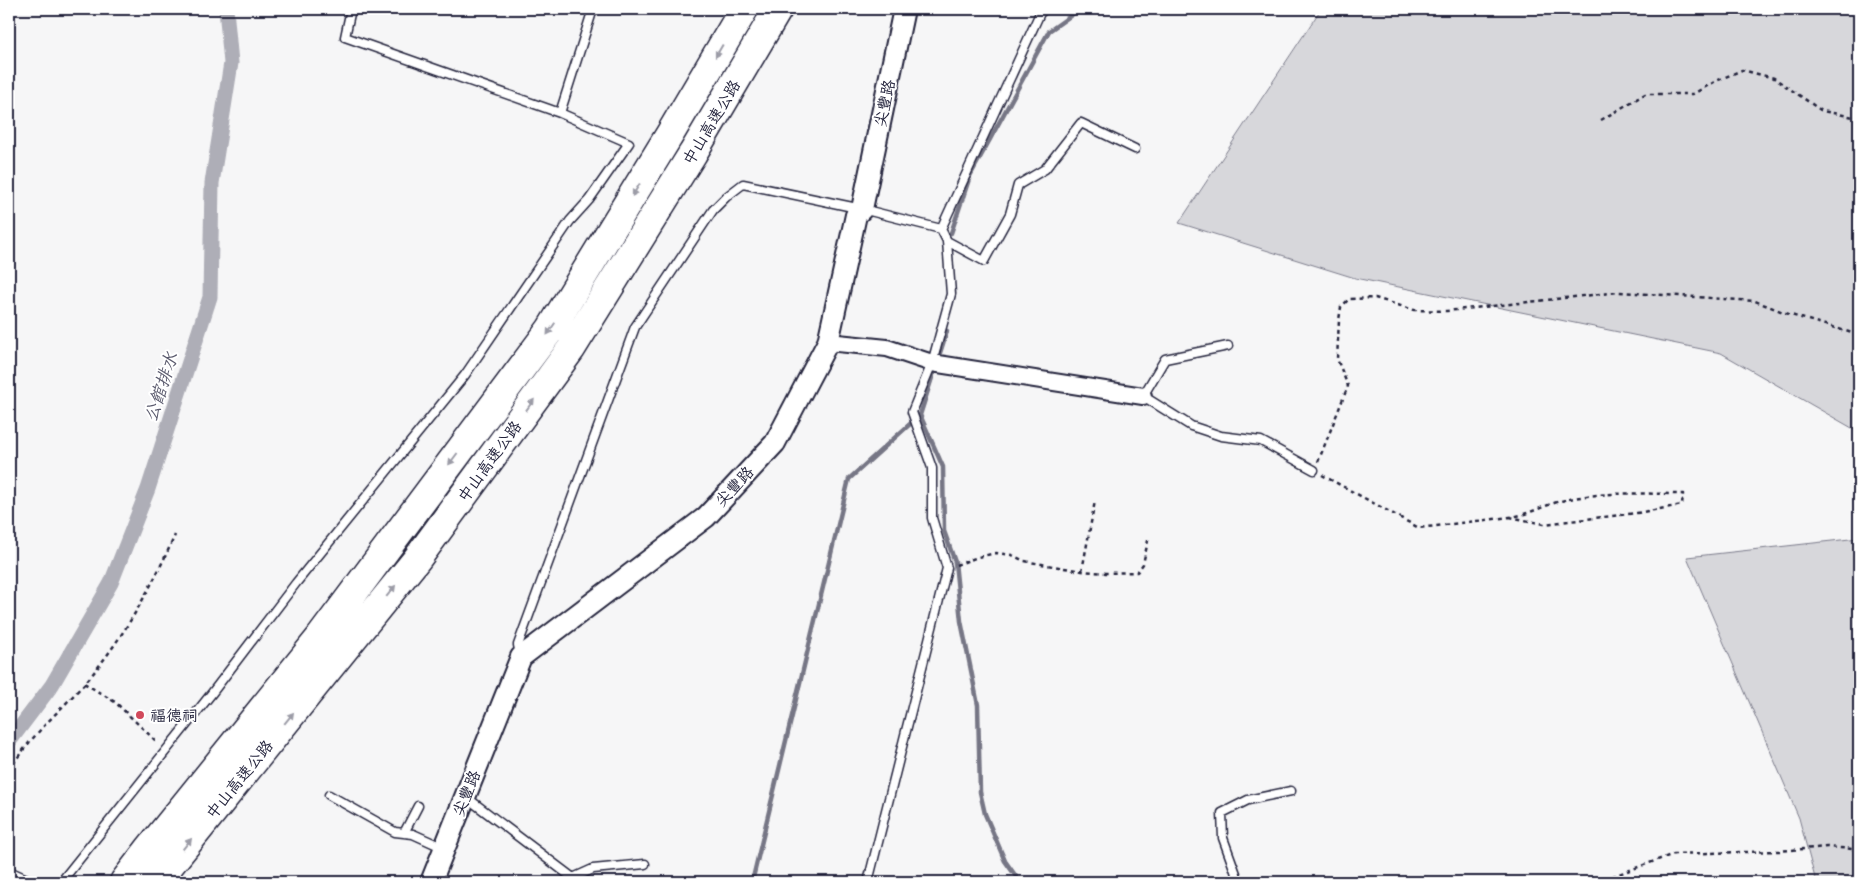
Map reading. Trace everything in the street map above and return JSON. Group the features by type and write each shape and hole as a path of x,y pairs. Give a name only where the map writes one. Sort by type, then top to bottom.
{"highway":[{"name":"中山高速公路","path":"124,882 319,639 550,330 744,9"},
{"name":"中山高速公路","path":"156,882 417,559 571,349 693,153 778,9"}],"street":[{"name":"尖豐路","path":"431,882 520,657 706,517 775,443 828,342 856,215 862,209 904,9"},
{"path":"828,342 887,348 939,364 1142,396"}],"lane":[{"path":"61,882 166,751 296,582 465,375 570,221 589,200 629,142 560,113 345,37 351,9"},
{"path":"560,113 593,9"},
{"path":"941,229 1040,13 1045,9"},
{"path":"947,241 984,261 1010,214 1018,185 1045,169 1081,123 1135,149"},
{"path":"520,657 518,644 635,327 713,210 726,197 744,184 862,209 941,229 947,241 951,294 939,364 912,412 932,468 932,518 947,568 868,882"},
{"path":"1228,346 1165,359 1142,396 1191,426 1222,436 1261,441 1314,470"},
{"path":"1239,882 1223,838 1222,813 1248,800 1291,791"},
{"path":"329,795 395,832 413,834 444,848"},
{"path":"465,796 573,880 593,869 645,864"},
{"path":"404,833 418,806"},
{"path":"9,871 33,882"}],"path":[{"path":"1601,120 1644,94 1693,94 1716,81 1742,70 1774,78 1822,111 1859,118"},
{"path":"1510,517 1544,524 1637,513 1682,505 1683,494 1610,494 1564,500 1522,516 1510,517 1419,528 1314,470 1348,386 1338,359 1338,320 1341,307 1349,299 1375,298 1414,310 1447,311 1620,292 1755,301 1791,315 1859,335"},
{"path":"1082,571 1096,501"},
{"path":"9,771 19,755 84,683 121,636 158,573 174,535"},
{"path":"947,568 996,553 1082,571 1106,573 1137,572 1142,564 1149,536"},
{"path":"84,683 116,702 166,751"},
{"path":"1597,882 1674,854 1779,851 1827,847 1859,851"}],"shaded area":[{"path":"1321,9 1859,9 1859,432 1721,353 1355,278 1179,223"},
{"path":"1859,538 1859,882 1816,882 1799,818 1687,557"}],"waterway":[{"name":"公館排水","path":"9,742 52,685 111,583 148,489 210,297 212,183 231,63 226,9"},
{"path":"951,233 970,176 1049,31 1080,9"},
{"path":"752,882 849,479 920,415 947,331"},
{"path":"920,415 943,467 944,531 955,562 961,621 978,705 980,792 985,814 1005,861 1020,882"}],"place":[{"name":"福德祠","path":"140,715"}]}
